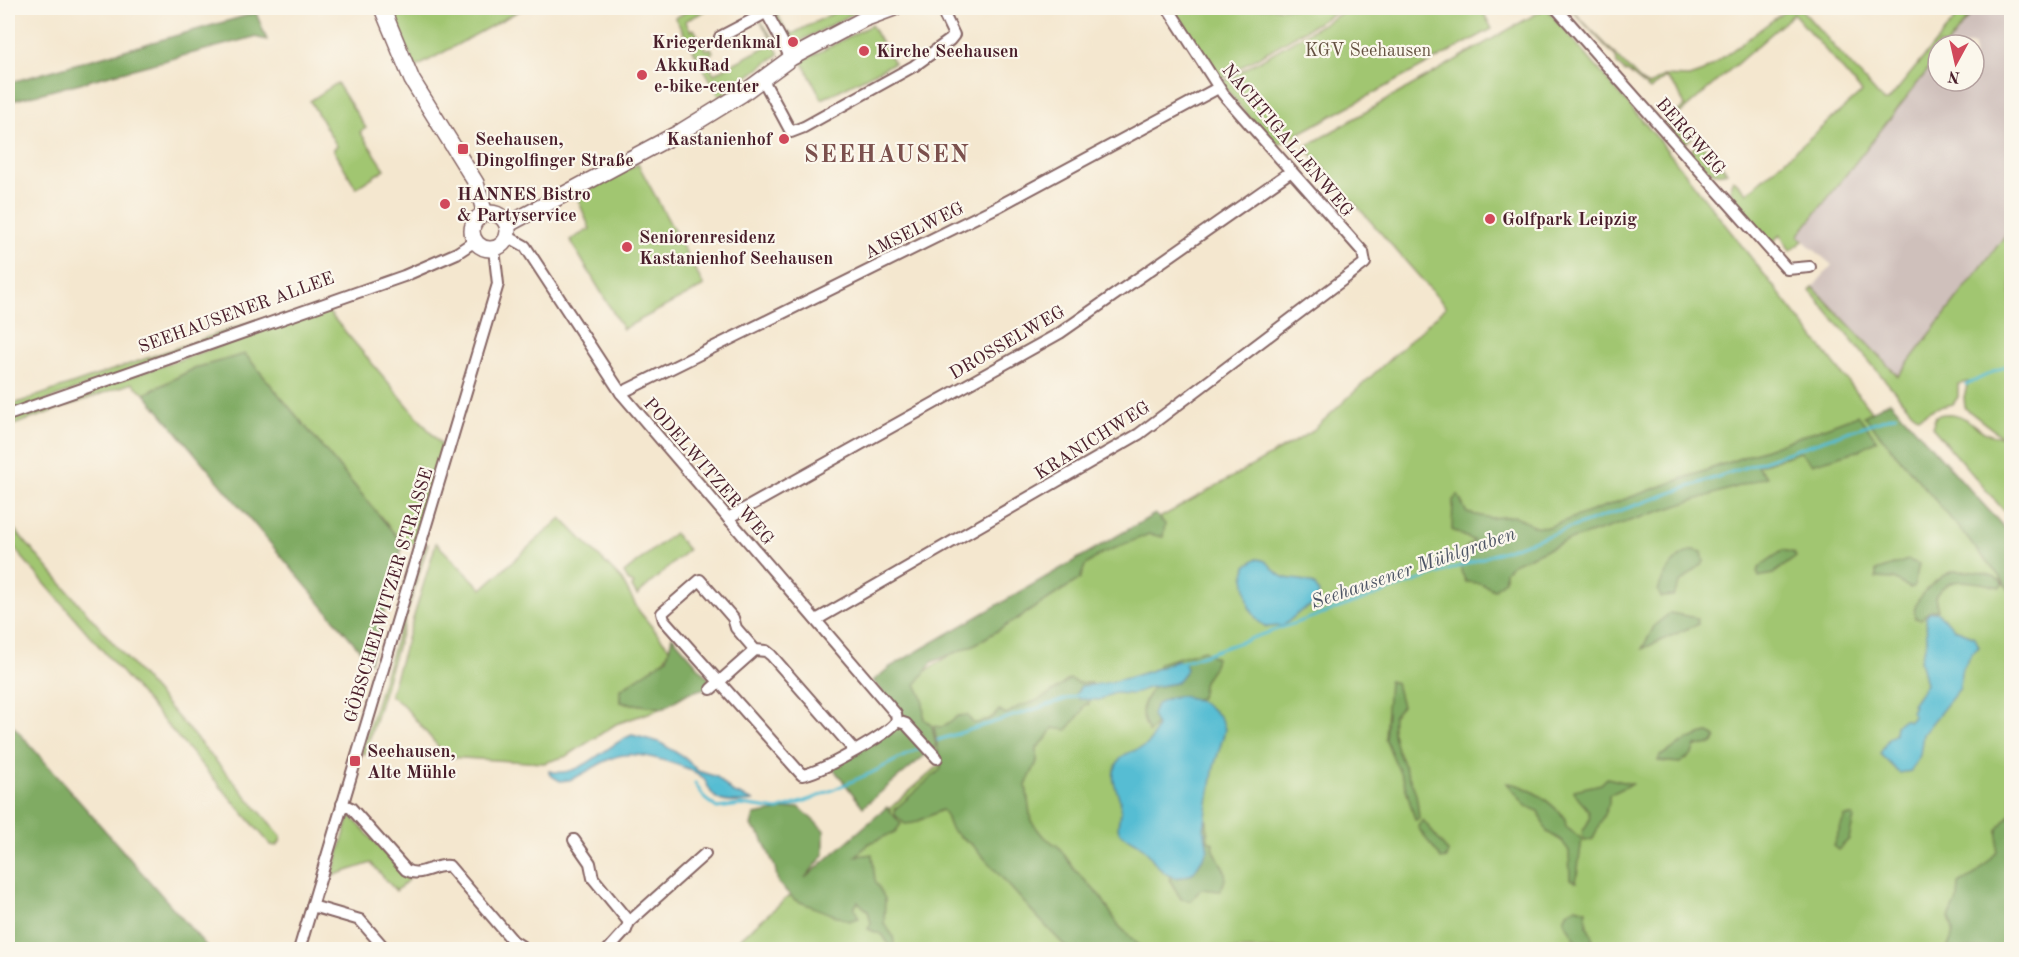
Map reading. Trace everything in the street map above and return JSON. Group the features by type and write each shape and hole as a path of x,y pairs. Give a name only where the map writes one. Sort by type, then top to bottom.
{"street":[{"path":"382,8 412,80 476,183 485,214"},
{"path":"507,230 682,131 791,58 864,19 894,8"},
{"path":"762,78 790,132 804,127 914,66 950,40 954,35 953,30 941,8"},
{"name":"NACHTIGALLENWEG","path":"1168,8 1218,88 1357,245 1366,260"},
{"name":"BERGWEG","path":"1556,8 1787,269 1810,267"},
{"path":"720,37 769,9 791,58"},
{"name":"AMSELWEG","path":"621,393 987,212 1218,88"},
{"name":"DROSSELWEG","path":"728,518 1060,333 1290,172"},
{"path":"485,214 498,215 507,230 504,242 494,249 483,248 474,241 473,225 485,214"},
{"name":"PODELWITZER WEG","path":"507,230 525,246 621,393 896,714 897,721 906,724 937,759"},
{"name":"SEEHAUSENER ALLEE","path":"8,415 404,276 457,253 474,241"},
{"name":"GÖBSCHELWITZER STRASSE","path":"299,950 498,284 494,249"},
{"name":"KRANICHWEG","path":"816,620 1138,434 1358,270 1366,260"},
{"path":"854,750 771,655 766,651 755,650 736,628 733,618 700,580 662,614 714,686 802,775 854,750 892,728 897,721"},
{"path":"714,686 755,650"},
{"path":"342,804 351,808 405,870 418,874 438,866 449,866 513,941 527,950"},
{"path":"574,840 590,863 592,878 629,922"},
{"path":"608,950 626,930 629,922 705,854"},
{"path":"312,906 360,920 386,950"}],"shaded area":[{"path":"1976,8 2011,8 2011,228 1898,376 1813,287 1832,265 1798,236 1926,72 1926,93 1986,93 1986,33 1956,33"}],"green space":[{"path":"390,8 524,8 415,68"},
{"path":"693,8 704,8 705,11 685,21 691,31 694,29 706,50 711,48 713,52 705,57 714,74 773,43 760,20 776,43 774,45 779,54 720,97 675,18"},
{"path":"843,8 864,8 797,43 793,37 787,40 774,15 776,12 787,32 792,34"},
{"name":"KGV Seehausen","path":"1172,8 1343,8 1219,80"},
{"name":"KGV Seehausen","path":"1350,8 1481,8 1492,29 1274,147 1221,83"},
{"name":"Golfpark Leipzig","path":"1546,8 1659,140 1890,435 2011,584 2011,854 1964,949 727,950 943,762 897,691 1101,551 1310,433 1446,307 1305,147"},
{"path":"1570,8 1643,83 1649,86 1663,76 1689,77 1703,72 1789,8 1800,8 1883,101 1888,101 1926,54 1926,72 1798,236 1803,241 1790,251 1781,235 1776,238 1773,247 1743,214 1732,196 1730,187 1733,179 1747,193 1862,92 1794,14 1677,116 1695,136 1683,144 1664,122 1685,106 1678,91 1665,77 1650,90 1627,71 1625,72 1617,64 1616,57"},
{"path":"1964,8 1976,8 1956,33 1944,33"},
{"path":"256,13 267,40 254,37 8,102 8,83"},
{"path":"871,25 894,63 822,99 802,61"},
{"path":"337,83 366,128 360,132 385,169 356,188 333,149 337,146 310,101"},
{"path":"1700,142 1727,172 1712,172 1691,154 1692,149"},
{"path":"638,164 704,286 623,329 570,240 590,229 577,197"},
{"path":"2011,228 2011,519 1932,427 1936,416 1956,415 1984,432 2001,436 1965,408 1964,397 1968,382 1958,384 1958,397 1953,404 1935,408 1919,417 1912,412 1810,291 1813,287 1898,376"},
{"path":"326,309 443,447 415,544 403,544 245,354 195,368 145,394 132,383 8,427 8,419"},
{"path":"260,319 261,323 8,414 8,406"},
{"path":"245,354 403,544 370,662 145,394 195,368"},
{"path":"1890,401 2011,535 2011,594 2005,583 1864,416"},
{"path":"1858,415 1877,440 1857,451 1812,464 1800,452 1757,466 1767,477 1564,542 1513,564 1505,571 1505,580 1494,590 1480,583 1466,582 1461,571 1462,551 1474,541 1452,530 1453,500 1458,495 1467,513 1490,518 1515,516 1533,526 1548,527"},
{"path":"1155,514 1165,524 1163,537 1149,534 1101,554 1085,566 1080,579 974,645 932,662 916,684 923,699 924,719 932,726 936,746 863,807 832,767 908,720 873,681 890,667"},
{"path":"561,518 622,580 639,611 670,649 655,668 620,689 620,702 663,708 616,724 567,756 544,763 447,757 404,706 390,695 436,543 482,589"},
{"path":"8,522 281,836 276,846 271,845 8,541"},
{"path":"674,533 688,550 637,595 632,587 634,584 629,582 624,573"},
{"path":"428,544 365,754 361,753 425,545"},
{"path":"1694,550 1702,552 1704,562 1680,583 1673,596 1661,597 1658,591 1667,572 1676,560"},
{"path":"1783,550 1794,553 1796,557 1773,574 1759,577 1757,571 1759,568"},
{"path":"1908,560 1919,564 1914,587 1910,588 1894,579 1876,578 1876,571"},
{"path":"1954,571 1988,574 2004,584 2001,587 1965,581 1948,584 1935,597 1938,610 1931,610 1921,619 1915,618 1915,610 1921,596 1933,583"},
{"path":"1670,613 1697,618 1698,624 1642,649 1655,625"},
{"path":"672,636 711,681 706,688 688,693 663,708 620,702 620,690 667,658"},
{"path":"1204,650 1216,658 1213,668 1204,681 1201,698 1170,708 1149,733 1142,716 1142,708 1153,685 1159,663"},
{"path":"1069,679 1079,683 1091,683 1089,704 1084,705 1082,712 1067,730 1053,728 1037,748 1037,762 1026,785 1031,821 1043,836 1059,847 1074,869 1101,897 1119,926 1143,949 1068,949 974,847 952,830 942,810 914,823 905,824 895,815 895,809 941,769 934,726 942,727 958,716 967,715 973,723 976,723 991,718 999,710 1006,714 1042,698"},
{"path":"1389,681 1396,683 1402,706 1393,716 1394,737 1399,755 1416,794 1419,819 1415,820 1404,782 1385,739"},
{"path":"8,720 209,949 13,950 8,943"},
{"path":"1708,733 1716,737 1713,744 1695,746 1692,754 1680,763 1658,761 1660,756 1683,743"},
{"path":"1607,778 1632,784 1609,795 1609,803 1593,839 1585,841 1582,834 1590,815 1574,790 1601,784"},
{"path":"1507,783 1531,791 1553,806 1565,818 1566,827 1582,839 1576,882 1570,879 1569,851 1562,841 1547,832 1538,811 1526,806"},
{"path":"799,807 824,830 824,855 805,878 887,807 901,824 895,832 868,844 856,856 872,854 875,880 885,899 884,923 893,936 894,944 890,947 883,935 868,929 871,923 868,911 858,902 854,908 859,918 849,921 795,900 778,883 775,867 761,836 751,826 754,815"},
{"path":"1198,812 1207,821 1208,840 1213,843 1225,876 1220,891 1201,889 1191,901 1181,899 1169,879 1182,866"},
{"path":"2011,813 2011,949 1947,949 1953,930 1949,918 1958,898 1959,884 1977,873 1997,852 1998,829"},
{"path":"350,815 409,879 396,891 371,863 332,876"},
{"path":"1845,816 1854,818 1849,839 1838,850 1833,846"},
{"path":"1423,820 1448,852 1447,858 1441,859 1420,831 1418,826"},
{"path":"1576,907 1586,910 1587,926 1593,939 1586,945 1577,942 1564,921 1567,912"}],"water":[{"path":"1256,559 1268,563 1283,577 1313,584 1319,594 1313,605 1302,610 1283,626 1266,627 1258,621 1249,607 1244,577 1246,566"},
{"path":"1930,612 1937,612 1955,629 1975,637 1979,647 1971,654 1961,672 1960,688 1923,734 1920,755 1911,771 1899,773 1880,754 1888,739 1895,734 1896,725 1904,719 1909,721 1914,716 1911,712 1914,705 1912,704 1926,684 1920,660 1927,641 1926,617"},
{"path":"1176,660 1185,663 1187,669 1176,683 1147,688 1133,694 1114,693 1099,700 1079,699 1076,694 1081,686 1130,677"},
{"path":"1177,696 1192,698 1207,705 1223,722 1225,729 1214,766 1204,829 1208,850 1194,872 1183,877 1167,875 1145,849 1119,831 1121,811 1113,776 1117,764 1124,755 1150,742 1157,726 1152,715 1155,707"},
{"path":"632,735 659,742 685,758 698,771 717,777 732,792 754,801 722,801 712,794 704,779 696,773 676,764 642,756 617,756 569,780 560,781 550,775 549,771 561,772 582,766"}],"waterway":[{"name":"Seehausener Mühlgraben","path":"1966,385 2012,363"},
{"name":"Seehausener Mühlgraben","path":"1180,663 1896,415"},
{"name":"Seehausener Mühlgraben","path":"938,740 1079,695"},
{"name":"Seehausener Mühlgraben","path":"695,783 705,799 717,808 741,805 778,810 814,798 922,747"}],"place":[{"name":"Kriegerdenkmal","path":"793,42"},
{"name":"Kirche Seehausen","path":"864,51"},
{"name":"AkkuRad e-bike-center","path":"642,75"},
{"name":"Kastanienhof","path":"784,139"},
{"name":"Seehausen, Dingolfinger Straße","path":"463,149"},
{"name":"HANNES Bistro & Partyservice","path":"445,204"},
{"name":"Golfpark Leipzig","path":"1490,219"},
{"name":"Seniorenresidenz Kastanienhof Seehausen","path":"627,247"},
{"name":"Seehausen, Alte Mühle","path":"355,761"}],"district":[{"name":"SEEHAUSEN","path":"887,154"}]}
